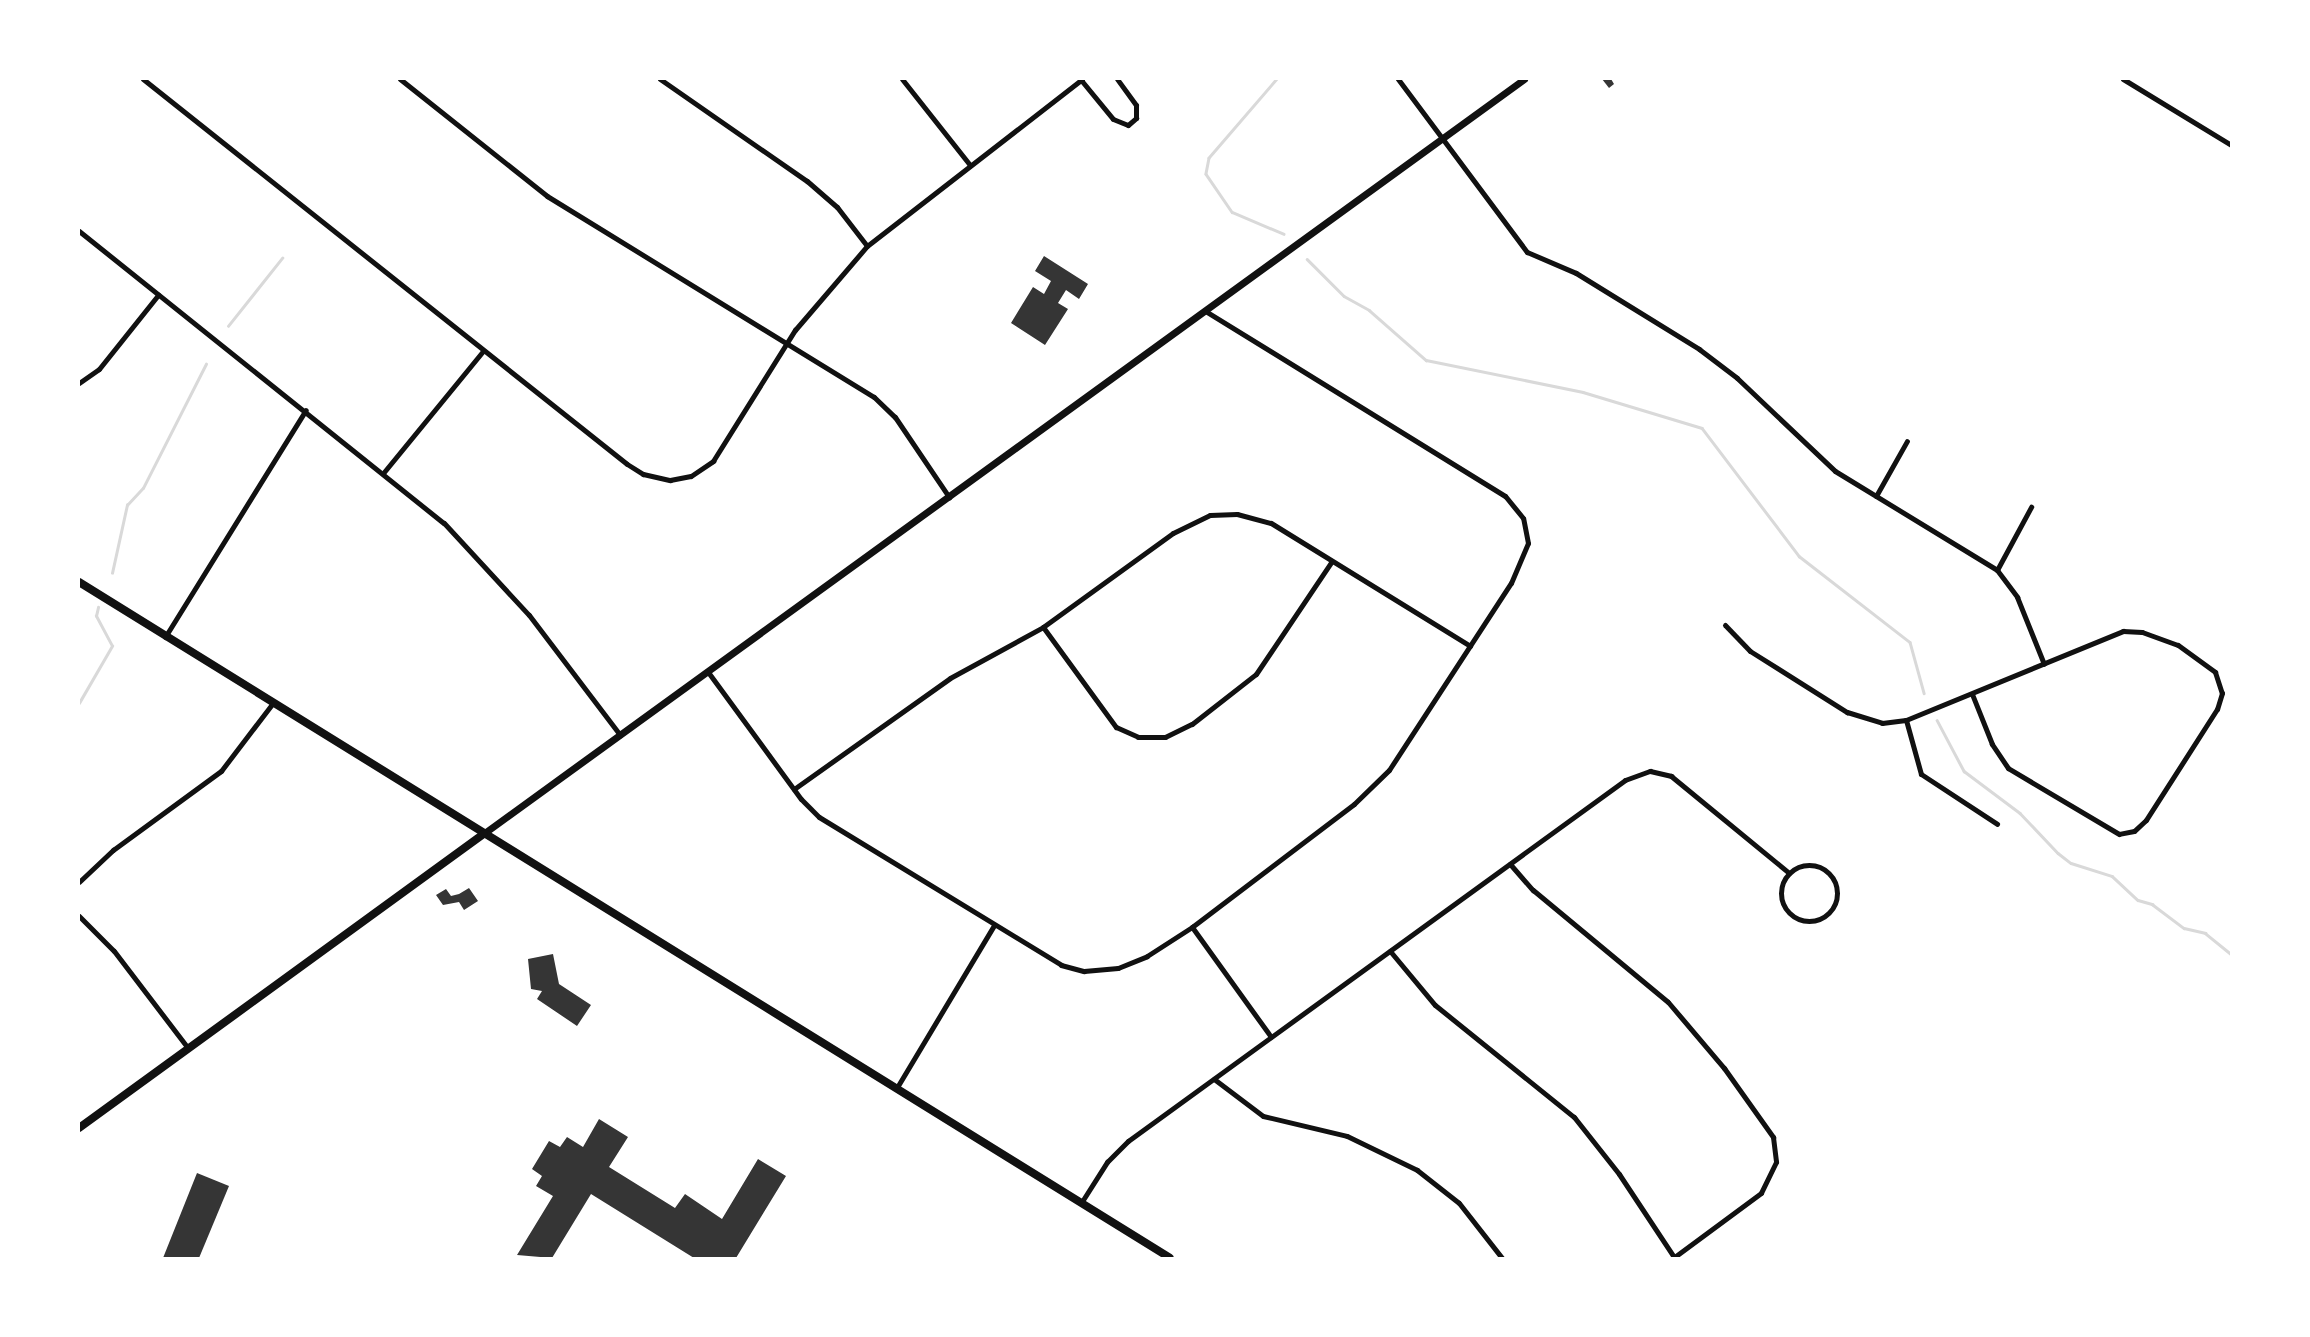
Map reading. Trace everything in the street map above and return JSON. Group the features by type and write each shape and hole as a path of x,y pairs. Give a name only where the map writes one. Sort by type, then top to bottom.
{"main road":[{"path":"79,582 1170,1258"},
{"path":"79,1128 483,834"}],"street":[{"path":"143,79 627,464 643,474 670,480 691,476 713,461 823,292 867,246 1082,79 1113,119 1128,125 1137,112 1117,79"},
{"path":"400,79 547,196 885,407 949,497"},
{"path":"660,79 823,193 867,246"},
{"path":"902,79 970,165"},
{"path":"1398,79 1527,252 1576,273 1699,349 1737,378 1808,449 1876,496 1997,570 2017,597 2044,664"},
{"path":"483,834 1524,79"},
{"path":"2123,79 2231,145"},
{"path":"79,231 384,472 444,523 501,582 620,735"},
{"path":"79,383 99,369 158,295"},
{"path":"708,672 794,789 829,823 1060,965 1096,971 1128,965 1192,928 1372,788 1420,729 1524,558 1528,535 1518,509 1505,496 1206,311"},
{"path":"384,472 483,351"},
{"path":"166,637 306,411"},
{"path":"1876,496 1907,441"},
{"path":"1997,570 2031,507"},
{"path":"794,789 950,678 1043,627 1173,533 1210,515 1261,519 1471,646"},
{"path":"1043,627 1116,727 1138,737 1165,737 1192,724 1256,674 1332,561"},
{"path":"1725,625 1750,651 1847,712 1882,723 1906,720 2109,635 2133,631 2178,645 2219,678 2222,693 2217,709 2153,811 2134,831 2112,833 2015,775 1996,754 1972,694"},
{"path":"79,882 113,850 221,771 272,704"},
{"path":"1906,720 1921,774 1997,824"},
{"path":"1082,1203 1120,1149 1625,779 1650,771 1682,783 1789,873"},
{"path":"1390,951 1435,1005 1574,1118 1619,1174 1674,1258 1761,1193 1776,1162 1773,1137 1724,1068 1668,1002 1550,904 1510,864"},
{"path":"1815,865 1830,874 1837,900 1827,915 1809,921 1792,915 1782,899 1789,873 1815,865"},
{"path":"79,916 114,951 188,1048"},
{"path":"896,1088 994,925"},
{"path":"1192,928 1271,1037"},
{"path":"1214,1079 1263,1116 1347,1136 1418,1170 1459,1203 1502,1258"}],"building":[{"path":"1602,79 1611,79 1614,84 1609,88"},
{"path":"1044,256 1088,284 1079,299 1066,290 1058,303 1068,309 1045,345 1011,323 1033,287 1044,294 1051,281 1035,271"},
{"path":"469,888 478,901 464,910 459,902 443,905 436,895 446,889 451,896"},
{"path":"553,954 559,984 591,1005 577,1026 537,999 542,991 531,989 528,959"},
{"path":"599,1119 628,1137 609,1167 675,1208 685,1194 722,1219 758,1159 786,1176 736,1258 694,1258 591,1194 552,1258 517,1255 553,1196 536,1186 542,1176 532,1169 549,1141 560,1147 567,1137 583,1147"},
{"path":"197,1173 229,1186 199,1258 163,1258"}],"waterway":[{"path":"1277,79 1209,158 1206,174 1232,212 1284,234"},
{"path":"228,326 282,258"},
{"path":"1307,259 1344,296 1369,310 1426,360 1583,392 1702,428 1799,556 1910,642 1924,693"},
{"path":"112,573 127,505 143,488 206,364"},
{"path":"79,703 112,646 96,616 98,607"},
{"path":"1937,720 1964,771 2020,813 2058,853 2071,863 2112,876 2138,900 2152,904 2184,928 2205,933 2231,954"}]}
